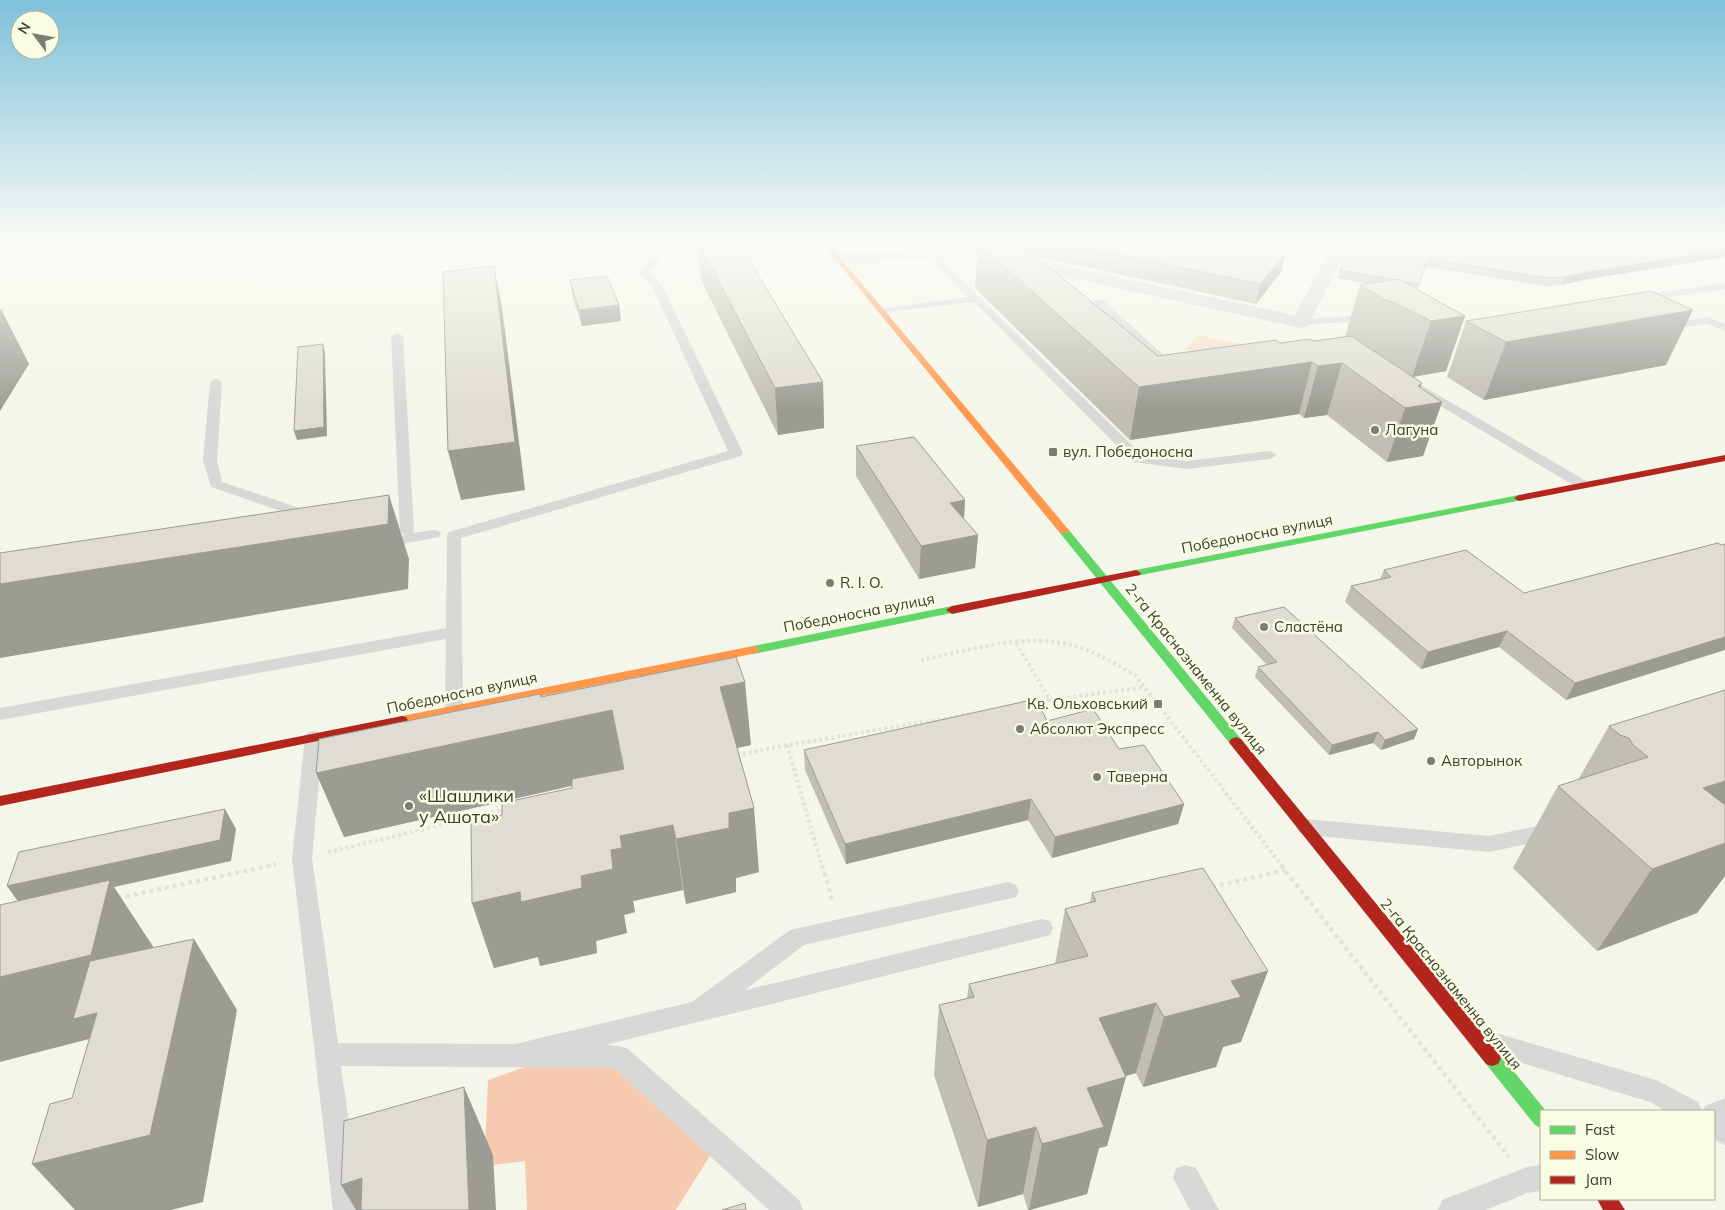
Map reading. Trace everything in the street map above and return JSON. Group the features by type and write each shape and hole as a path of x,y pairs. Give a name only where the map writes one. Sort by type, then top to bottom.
{"street":[{"name":"2-га Краснознаменна вулиця","path":"873,298 1104,579 1540,1118"},
{"path":"1191,298 1301,322 1313,298"},
{"name":"Победоносна вулиця","path":"0,801 1104,579 1725,458"},
{"path":"1607,1200 1615,1210"}],"lane":[{"path":"380,529 454,535 736,453 663,298"},
{"path":"1628,300 1639,298"},
{"path":"1662,298 1674,304"},
{"path":"883,311 976,299 1138,459 1186,466 1270,455"},
{"path":"1099,302 1183,379"},
{"path":"1691,312 1725,328"},
{"path":"1301,322 1379,318"},
{"path":"1650,330 1708,320"},
{"path":"397,336 407,531"},
{"path":"216,382 210,460 216,484 318,520"},
{"path":"1413,385 1583,485"},
{"path":"366,546 434,534"},
{"path":"454,535 454,709"},
{"path":"0,714 454,632"},
{"path":"314,738 302,858 328,1054 344,1209"},
{"path":"1306,827 1489,844 1573,826"},
{"path":"695,1013 798,936 1008,891"},
{"path":"515,1056 1042,928"},
{"path":"1476,1038 1656,1092 1687,1110"},
{"path":"328,1054 619,1057 789,1210"},
{"path":"1186,1178 1205,1210"},
{"path":"1452,1210 1534,1179"}],"path":[{"path":"921,660 1029,641 1062,643 1087,650 1136,676 1285,870 1534,1179"},
{"path":"1016,643 1050,700"},
{"path":"1031,703 1145,687"},
{"path":"732,757 787,745 982,712"},
{"path":"787,745 840,927"},
{"path":"107,900 302,858 512,809"},
{"path":"1207,889 1285,870"}],"shaded area":[{"path":"1199,335 1245,345 1230,359 1185,349"},
{"path":"614,1063 711,1154 676,1210 527,1210 525,1161 484,1166 488,1080 531,1065"}],"building":[{"path":"444,298 498,298 515,442 448,451"},
{"path":"576,298 616,298 619,305 579,310"},
{"path":"728,298 772,298 823,382 775,388"},
{"path":"1040,298 1087,298 1158,356 1276,340 1280,343 1351,336 1422,383 1418,386 1442,402 1405,408 1342,363 1318,366 1312,362 1139,387"},
{"path":"1382,298 1433,298 1465,316 1431,321 1393,302"},
{"path":"1605,298 1668,298 1693,310 1506,342 1466,321"},
{"path":"323,344 324,427 294,431 298,347"},
{"path":"914,437 965,500 950,503 978,535 921,546 856,446"},
{"path":"389,495 388,524 0,584 0,553"},
{"path":"1718,543 1721,545 1725,544 1725,637 1575,683 1507,631 1428,652 1351,586 1391,577 1384,570 1466,550 1524,593"},
{"path":"1284,607 1418,729 1385,740 1378,732 1332,745 1258,667 1277,662 1235,618"},
{"path":"736,657 745,682 720,687 754,808 729,813 729,828 676,839 673,825 620,836 622,848 611,850 613,869 581,876 582,888 521,902 520,892 472,903 471,822 502,815 502,803 572,788 572,779 624,769 612,710 316,773 319,739 540,694 541,697"},
{"path":"1725,690 1725,781 1703,788 1725,805 1725,843 1652,869 1558,786 1648,757 1633,745 1629,738 1620,735 1609,726"},
{"path":"1036,699 1047,721 1093,709 1119,749 1144,745 1184,804 1055,837 1031,799 845,844 804,750"},
{"path":"225,809 220,840 7,886 19,852"},
{"path":"1203,868 1268,971 1231,981 1241,997 1164,1017 1156,1003 1099,1018 1126,1077 1087,1088 1104,1127 1042,1144 1036,1127 987,1140 939,1005 974,997 969,984 1088,956 1065,909 1096,901 1092,893"},
{"path":"110,880 91,955 0,977 0,905"},
{"path":"194,939 150,1135 32,1164 50,1104 72,1098 97,1013 73,1019 90,961"},
{"path":"464,1087 469,1210 361,1210 362,1178 341,1185 344,1121"},
{"path":"745,1203 746,1210 722,1210"}],"traffic: fast":[{"path":"1136,573 1519,498"},
{"path":"1064,531 1236,742"},
{"path":"753,650 952,610"},
{"path":"1492,1058 1540,1118"}],"traffic: slow":[{"path":"871,298 1064,531"},
{"path":"402,720 753,650"}],"traffic: jam":[{"path":"1519,498 1725,458"},
{"path":"952,610 1136,573"},
{"path":"0,801 402,720"},
{"path":"1236,742 1492,1058"},
{"path":"1607,1200 1615,1210"}],"place":[{"name":"Лагуна","path":"1375,430"},
{"name":"вул. Побєдоносна","path":"1053,452"},
{"name":"R. I. O.","path":"830,583"},
{"name":"Сластёна","path":"1264,627"},
{"name":"Кв. Ольховський","path":"1158,704"},
{"name":"Абсолют Экспресс","path":"1020,729"},
{"name":"Авторынок","path":"1431,761"},
{"name":"Таверна","path":"1097,777"},
{"name":"«Шашлики у Ашота»","path":"409,806"}]}
